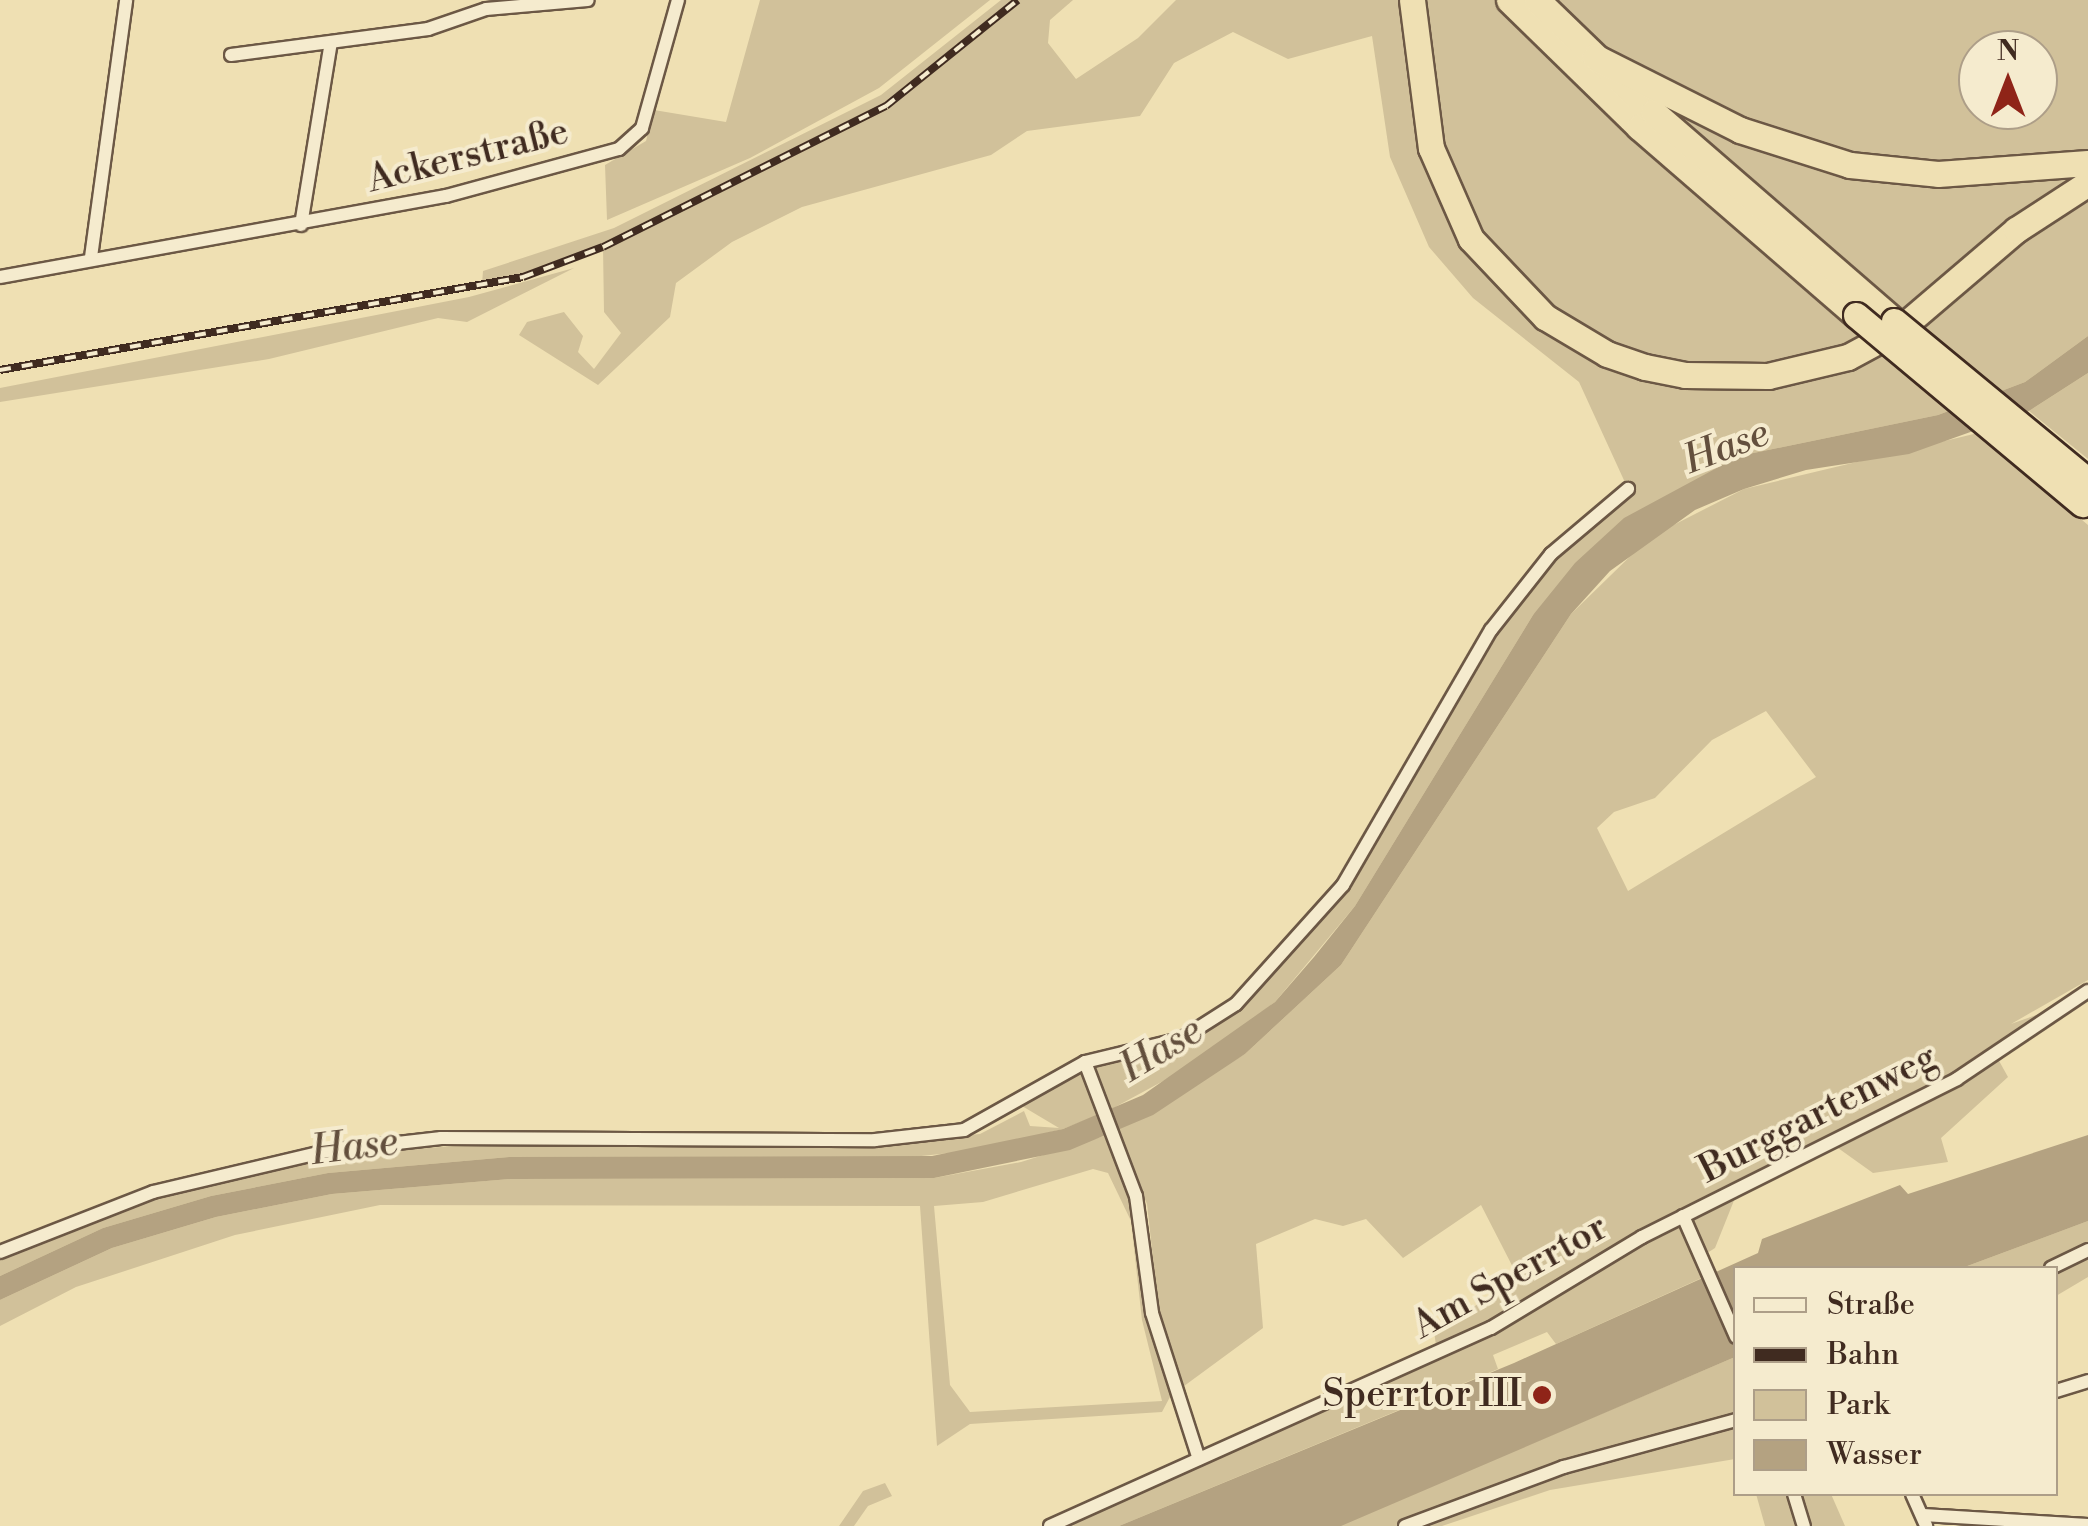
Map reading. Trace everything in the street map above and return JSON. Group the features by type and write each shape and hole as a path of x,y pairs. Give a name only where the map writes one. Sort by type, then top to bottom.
{"highway":[{"path":"1412,0 1431,148 1472,239 1545,317 1607,354 1645,367 1685,376 1768,376 1848,357 1900,329 2016,230 2088,183"},
{"path":"1508,0 1639,127 1864,309 2086,498"},
{"path":"1537,0 1864,309"},
{"path":"1594,57 1740,130 1850,165 1984,174 2088,163"}],"street":[{"path":"91,257 126,0"},
{"path":"231,55 428,29 486,9 588,0"},
{"name":"Ackerstraße","path":"0,277 91,257 301,225 446,196 619,149 642,128 678,0"},
{"name":"Ackerstraße","path":"301,225 331,42"},
{"path":"0,1252 152,1192 327,1151 442,1138 875,1140 964,1130 1085,1062 1181,1038 1212,1024 1282,955 1343,886 1490,630 1551,554 1628,488"},
{"name":"Burggartenweg","path":"1733,1329 1683,1216 1943,1087 2088,991"},
{"path":"1085,1062 1096,1103 1142,1222 1152,1313 1172,1390 1200,1459"},
{"name":"Am Sperrtor","path":"1050,1526 1442,1353 1683,1216"},
{"path":"2055,1266 2088,1250"},
{"path":"2058,1390 2088,1380"},
{"path":"1406,1526 1564,1467 1733,1421"},
{"path":"1795,1496 1804,1526"},
{"path":"1913,1496 1924,1520 2088,1525"}],"green space":[{"path":"760,0 990,0 879,88 750,158 607,220 605,165 646,141 654,110 726,122"},
{"path":"1001,0 1073,0 1050,20 1048,43 1076,79 1138,38 1176,0 2088,0 2088,336 2025,382 1938,415 1739,456 1533,615 1355,906 1275,1002 1189,1067 1106,1112 1063,1129 978,1150 893,1159 509,1157 328,1173 211,1196 103,1228 0,1276 0,1259 11,1253 156,1196 328,1156 516,1141 885,1143 980,1134 1024,1111 1030,1126 1059,1128 1017,1103 1070,1069 1212,1023 1343,885 1491,630 1551,554 1628,489 1579,382 1473,298 1429,247 1390,157 1372,36 1288,59 1233,32 1174,63 1140,116 1027,131 991,155 802,207 732,242 676,283 670,317 598,385 519,335 527,322 564,312 583,336 578,352 594,369 621,333 604,312 603,247 523,277 482,284 483,271 614,228 881,95"},
{"path":"574,268 467,322 438,318 269,359 0,402 0,388 469,297"},
{"path":"2088,373 2088,459 2029,411"},
{"path":"1978,433 2088,525 2088,980 2011,1024 2053,1009 1993,1050 2008,1077 1941,1138 1948,1162 1873,1173 1824,1138 1731,1186 1735,1198 1715,1248 1698,1259 1706,1276 1556,1344 1547,1332 1493,1355 1498,1369 1119,1526 1061,1526 1438,1360 1434,1331 1519,1279 1481,1205 1403,1258 1366,1219 1343,1226 1315,1219 1256,1244 1263,1328 1180,1389 1159,1313 1147,1204 1114,1132 1245,1054 1341,965 1571,614 1650,537 1744,489","holes":["1766,711 1816,777 1628,891 1597,828 1614,812 1655,798 1712,740"]},
{"path":"1104,1136 1138,1212 1150,1316 1171,1395 1162,1412 970,1424 937,1446 920,1206 380,1205 235,1235 76,1287 0,1326 0,1300 112,1248 216,1217 332,1194 510,1179 934,1178 1021,1162","holes":["1093,1169 1108,1173 1131,1221 1142,1320 1162,1401 970,1412 950,1385 934,1206 983,1202"]},
{"path":"2088,1221 2088,1277 2058,1295 2058,1266 1967,1266"},
{"path":"1733,1358 1733,1459 1550,1490 1442,1526 1338,1526"},
{"path":"885,1483 892,1496 868,1506 854,1526 839,1526 863,1491"},
{"path":"1757,1496 1832,1496 1845,1526 1765,1526"}],"water":[{"path":"2088,336 2088,373 2029,411 1909,454 1806,470 1744,489 1695,510 1610,571 1571,614 1341,965 1245,1054 1153,1115 1070,1150 934,1178 510,1179 332,1194 216,1217 112,1248 0,1300 0,1276 103,1228 211,1196 328,1173 509,1157 932,1156 1063,1129 1143,1095 1275,1002 1314,957 1355,906 1533,615 1575,563 1624,518 1739,456 1938,415 2025,382"},
{"path":"2088,1135 2088,1221 1967,1266 1733,1266 1733,1358 1341,1526 1119,1526 1514,1363 1758,1253 1762,1239 1900,1185 1908,1194"}],"railway":[{"path":"0,370 523,277 603,247 886,106 1018,0"}],"place":[{"name":"Sperrtor III","path":"1542,1395"}],"water label":[{"name":"Hase","path":"1726,447"},
{"name":"Hase","path":"1161,1050"},
{"name":"Hase","path":"354,1147"}]}
